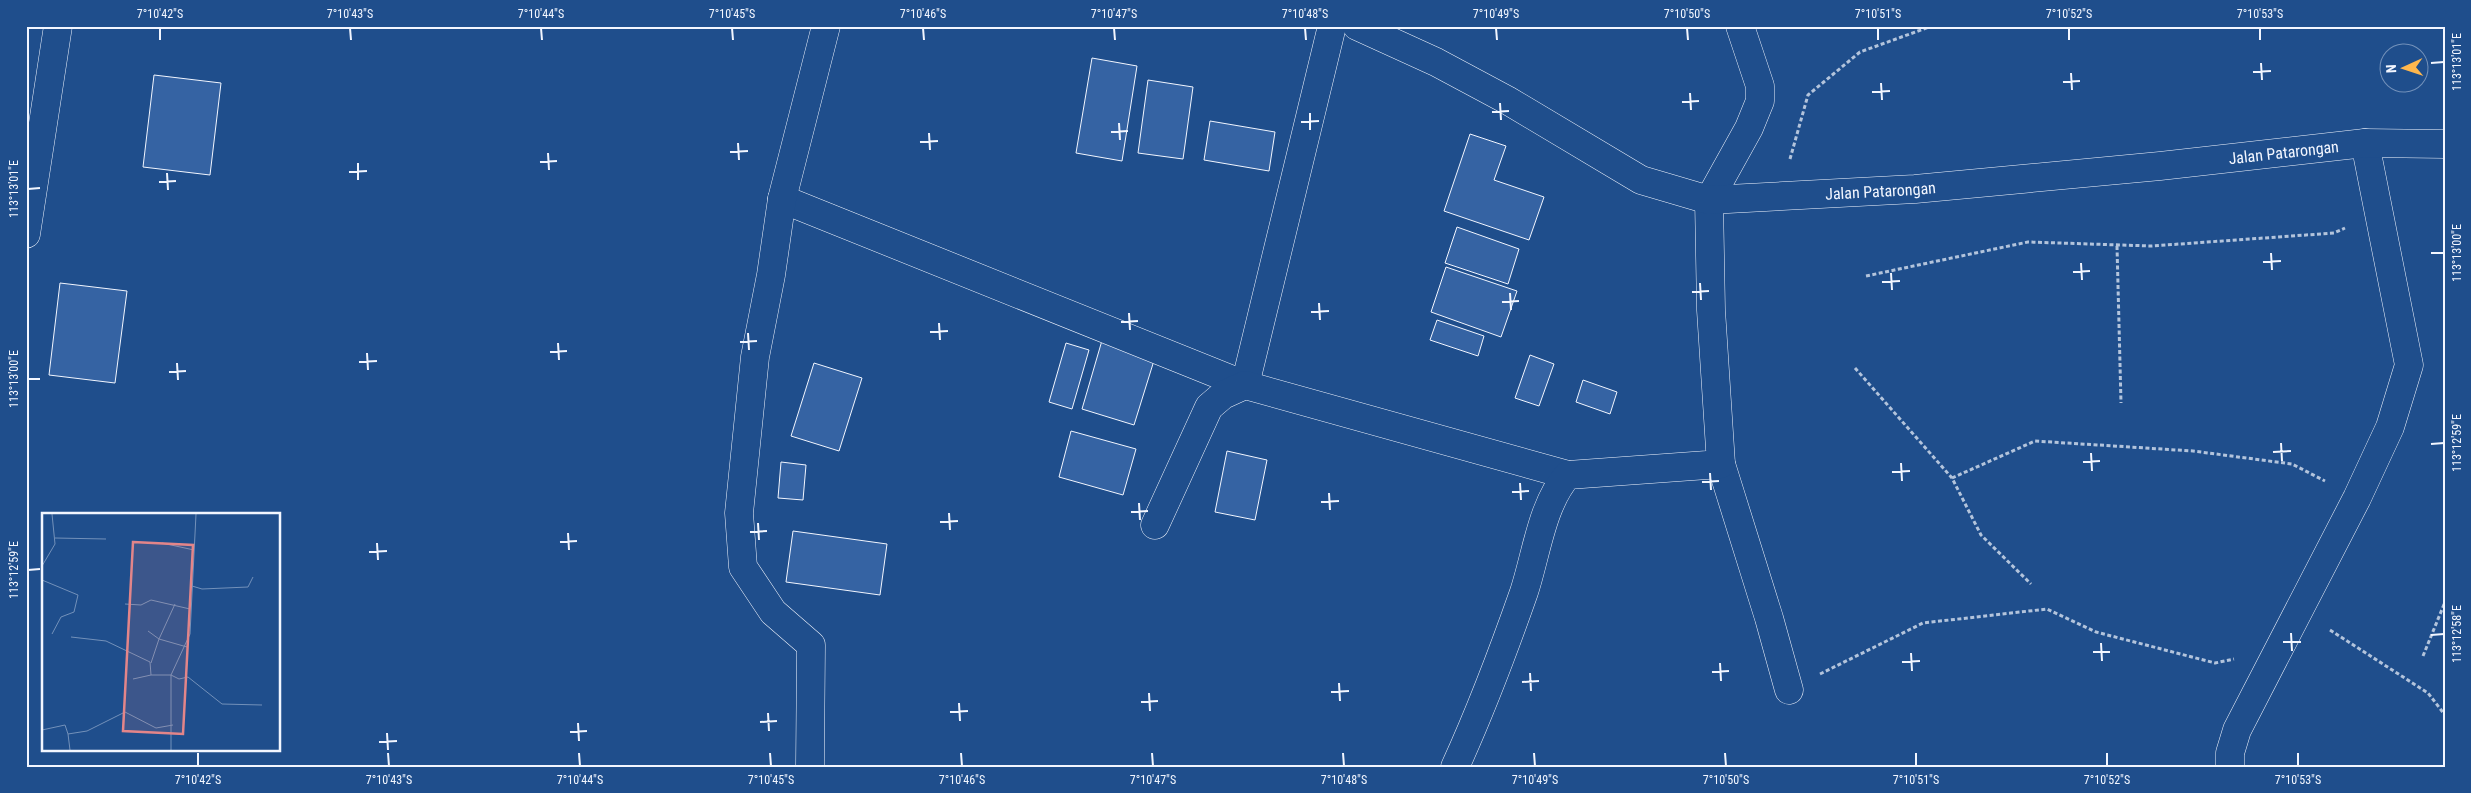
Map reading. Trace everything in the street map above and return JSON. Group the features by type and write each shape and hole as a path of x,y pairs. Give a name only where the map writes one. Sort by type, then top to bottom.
{"street":[{"path":"26,234 58,26"},
{"path":"810,767 811,645 774,612 743,567 739,513 755,357 771,275 782,199 826,26"},
{"path":"1245,385 1332,26"},
{"name":"Jalan Patarongan","path":"1357,26 1436,62 1507,100 1641,180 1709,200 1925,188 2160,166 2365,143 2445,144"},
{"path":"1740,26 1760,86 1760,101 1749,128 1709,200 1711,310 1721,464 1769,618 1789,690"},
{"path":"2230,767 2230,753 2237,730 2356,498 2390,427 2409,366 2365,143"},
{"path":"782,199 1245,385 1568,475 1721,464"},
{"path":"1155,525 1210,407 1223,395 1245,385"},
{"path":"1455,767 1503,653 1554,495 1568,475"}],"path":[{"path":"1780,196 1808,95 1860,52 1932,26"},
{"path":"1866,276 2028,242 2152,246 2334,234 2379,213"},
{"path":"2116,246 2121,403"},
{"path":"1855,368 1952,478 1981,536 2031,584"},
{"path":"1952,478 2035,441 2193,451 2292,464 2356,498"},
{"path":"2422,656 2445,602"},
{"path":"1789,690 1923,623 2047,609 2096,632 2215,663 2280,648"},
{"path":"2326,628 2428,693 2445,715"}],"building":[{"path":"1092,58 1137,66 1122,161 1076,153"},
{"path":"154,75 221,83 210,175 143,167"},
{"path":"1148,80 1193,87 1183,159 1138,153"},
{"path":"1210,121 1275,132 1269,171 1204,160"},
{"path":"1470,134 1506,146 1494,180 1544,197 1529,240 1444,211"},
{"path":"1457,227 1519,249 1508,284 1445,263"},
{"path":"1446,267 1517,291 1501,337 1431,312"},
{"path":"60,283 127,291 115,383 49,375"},
{"path":"1437,320 1484,336 1478,356 1430,340"},
{"path":"1103,337 1156,354 1134,425 1082,409"},
{"path":"1066,343 1089,350 1072,409 1049,402"},
{"path":"1530,355 1554,364 1539,406 1515,398"},
{"path":"814,363 862,378 839,451 791,436"},
{"path":"1583,380 1617,392 1610,414 1576,402"},
{"path":"1071,431 1136,449 1123,495 1059,477"},
{"path":"1227,451 1267,460 1255,520 1215,512"},
{"path":"781,462 806,465 803,500 778,498"},
{"path":"793,531 887,544 880,595 786,582"}]}
